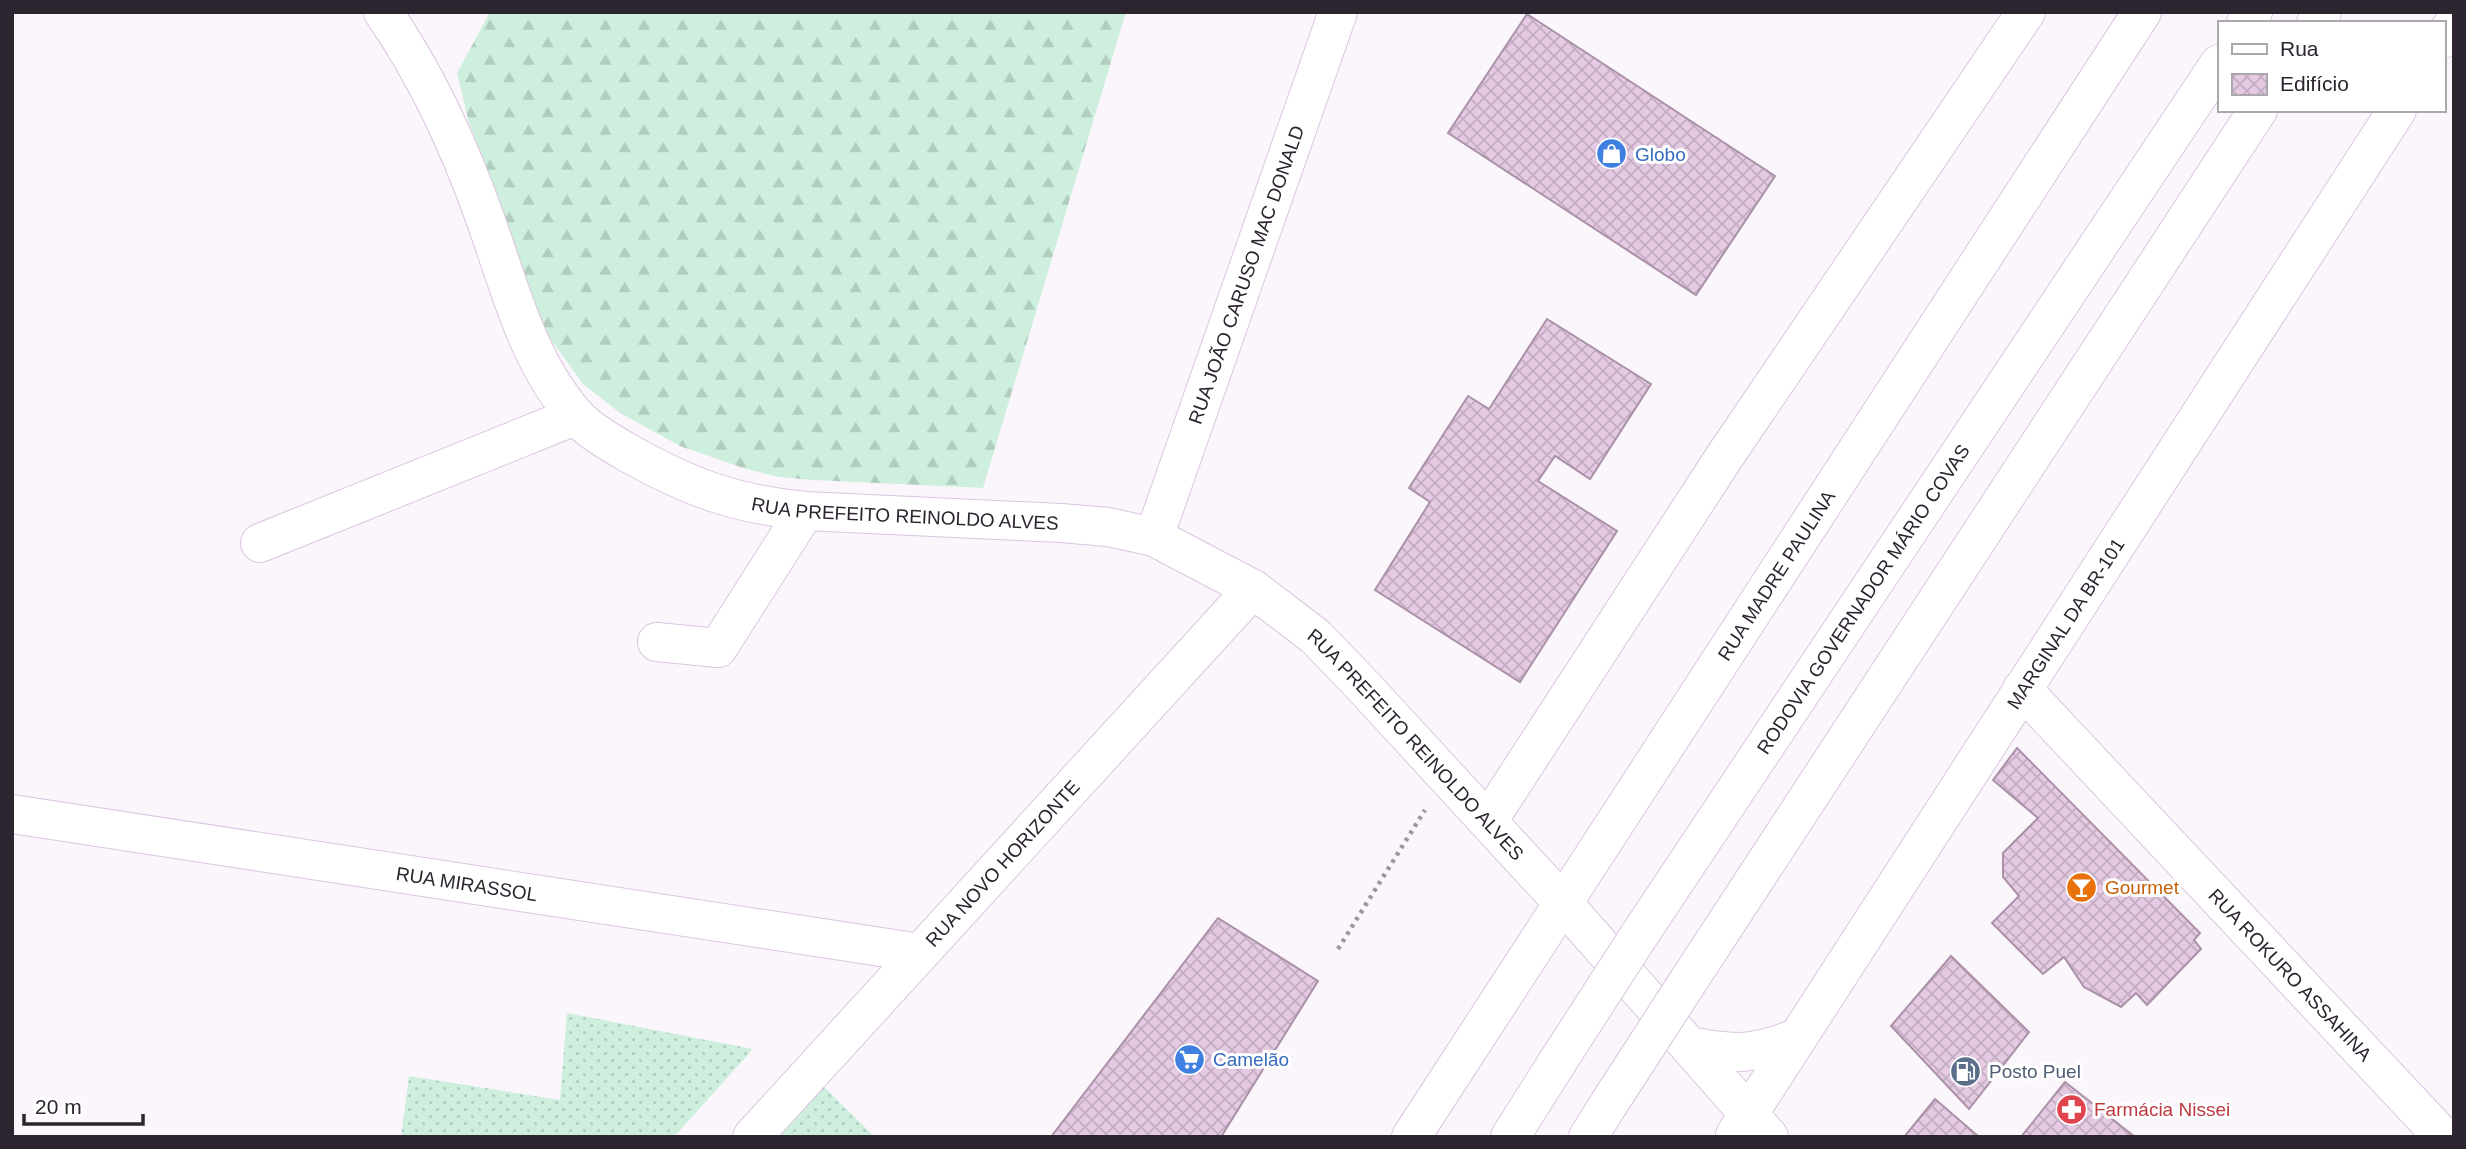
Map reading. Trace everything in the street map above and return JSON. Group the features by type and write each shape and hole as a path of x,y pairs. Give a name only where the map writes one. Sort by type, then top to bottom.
{"main road":[{"name":"RUA PREFEITO REINOLDO ALVES","path":"383,12 427,82 460,150 519,318 541,368 575,416 612,444 672,478 729,499 771,508 805,511 1108,527 1154,537 1253,589 1316,637 1447,776 1689,1046 1751,1129"},
{"name":"RUA JOÃO CARUSO MAC DONALD","path":"1154,537 1338,12"},
{"path":"1488,821 1723,459 2026,12"},
{"name":"RUA MADRE PAULINA","path":"1411,1137 2142,12"},
{"name":"RODOVIA GOVERNADOR MÁRIO COVAS","path":"1510,1137 1638,937 2218,66"},
{"path":"1598,1121 2257,112"},
{"name":"MARGINAL DA BR-101","path":"1751,1129 1797,1038 2396,112"},
{"path":"260,543 575,416"},
{"path":"657,642 718,648 805,511"},
{"name":"RUA NOVO HORIZONTE","path":"752,1137 1253,589"},
{"name":"RUA ROKURO ASSAHINA","path":"2022,690 2443,1137"},
{"name":"RUA MIRASSOL","path":"12,814 920,953"},
{"path":"1689,1046 1725,1053 1762,1051 1797,1038"}],"path":[{"path":"1338,948 1447,776"}],"green space":[{"path":"490,12 1126,12 983,488 813,480 779,477 746,469 680,446 620,413 583,384 549,337 527,287 468,119 457,73"},
{"path":"567,1013 753,1049 674,1137 401,1137 409,1076 560,1100"},
{"path":"823,1086 875,1137 779,1137"}],"building":[{"name":"Globo","path":"1527,14 1775,176 1696,295 1448,133"},
{"path":"1547,319 1651,384 1590,479 1555,456 1538,481 1617,531 1520,682 1375,590 1430,502 1409,488 1468,396 1489,409"},
{"name":"Gourmet","path":"2017,748 2200,933 2194,940 2201,949 2147,1005 2136,993 2121,1007 2084,987 2064,957 2043,974 1992,923 2019,896 2003,877 2003,853 2038,818 1993,780"},
{"name":"Camelão","path":"1218,918 1318,981 1221,1137 1051,1137"},
{"name":"Posto Puel","path":"1951,956 2029,1032 1969,1109 1891,1026"},
{"name":"Farmácia Nissei","path":"2065,1082 2135,1137 2021,1137"},
{"path":"1935,1099 1979,1137 1904,1137"}],"place":[{"name":"Globo","path":"1612,154"},
{"name":"Gourmet","path":"2082,887"},
{"name":"Camelão","path":"1190,1059"},
{"name":"Posto Puel","path":"1966,1071"},
{"name":"Farmácia Nissei","path":"2071,1109"}]}
